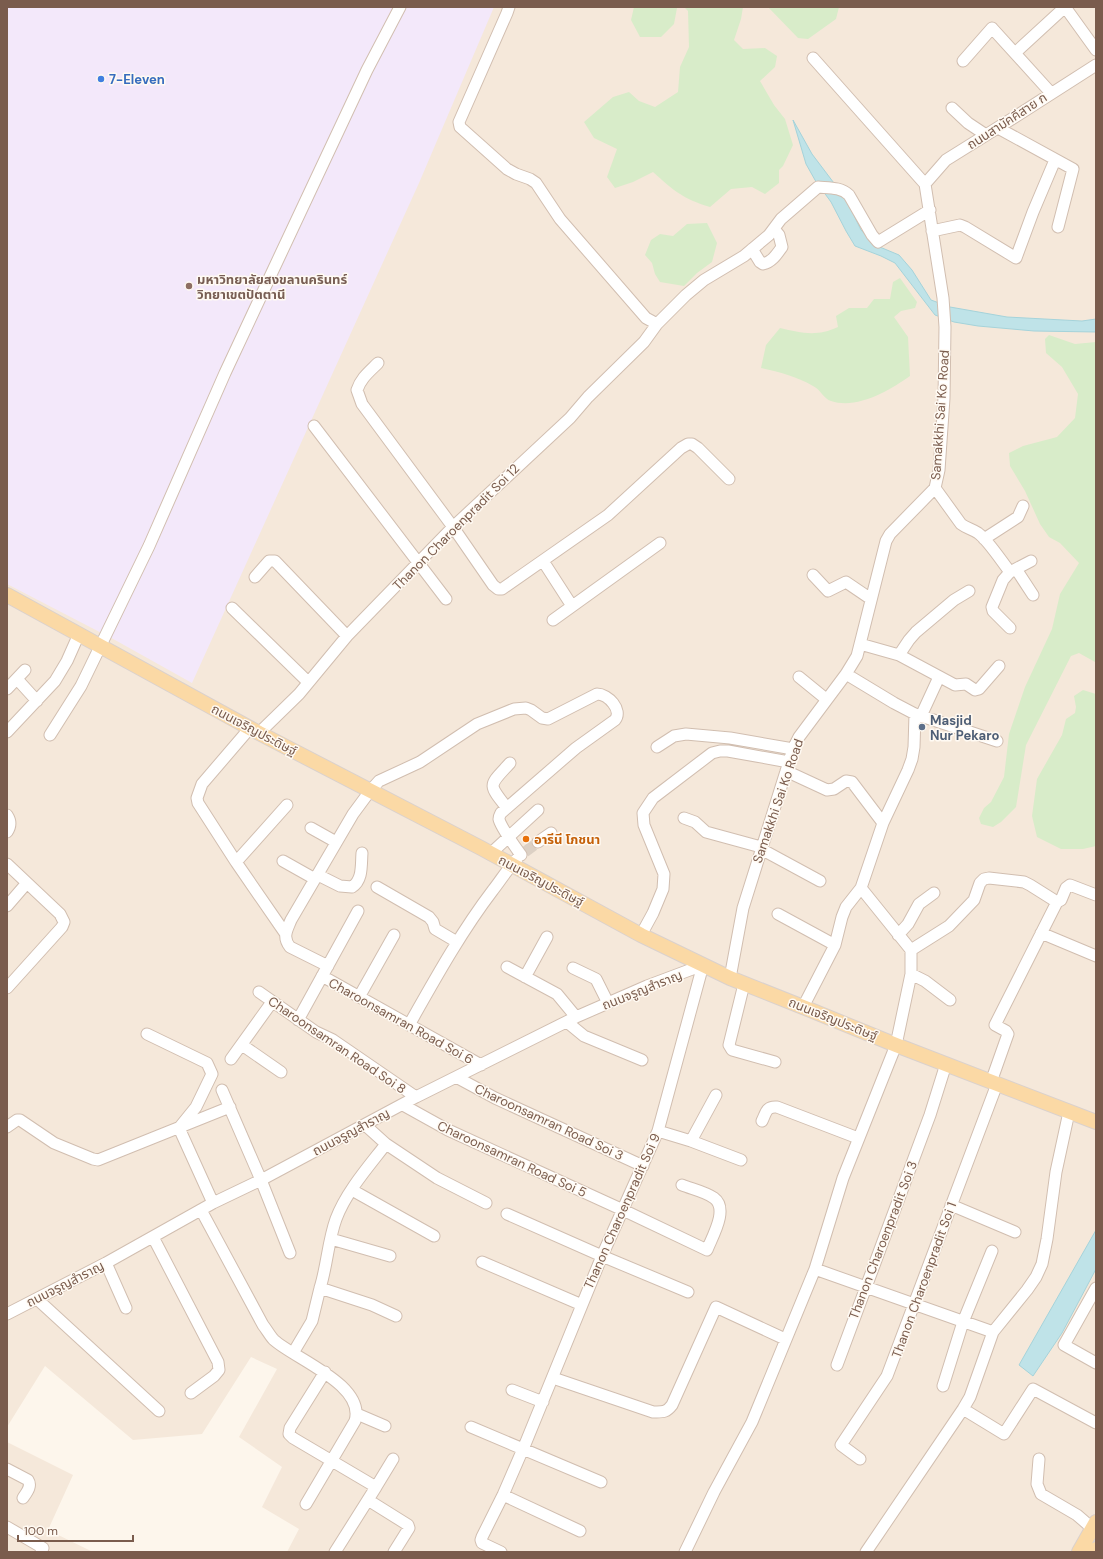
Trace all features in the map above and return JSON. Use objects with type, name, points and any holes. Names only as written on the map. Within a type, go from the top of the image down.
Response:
[{"type":"main road","name":"ถนนเจริญประดิษฐ์","points":[[7,596],[254,730],[511,865],[640,935],[744,984],[804,1006],[896,1045],[1096,1122]]},
{"type":"main road","points":[[1079,1552],[1094,1525]]},
{"type":"street","points":[[50,734],[81,686],[148,546],[292,227],[367,70],[400,7]]},
{"type":"street","points":[[508,7],[507,13],[459,122],[460,127],[507,169],[530,179],[536,184],[560,219],[646,318],[657,324]]},
{"type":"street","points":[[1015,53],[1065,8],[1096,50]]},
{"type":"street","points":[[963,61],[992,28],[1051,93]]},
{"type":"street","points":[[813,58],[925,184]]},
{"type":"street","name":"ถนนสามัคคีสาย ก","points":[[925,184],[946,160],[1096,65]]},
{"type":"street","points":[[952,108],[968,123],[986,136]]},
{"type":"street","points":[[998,128],[1073,169],[1058,227]]},
{"type":"street","points":[[932,231],[960,225],[965,226],[1016,258],[1033,212],[1056,160]]},
{"type":"street","name":"Samakkhi Sai Ko Road","points":[[730,978],[743,908],[787,766],[798,737],[846,674],[857,656],[886,541],[890,534],[935,488],[939,470],[944,398],[944,327],[943,298],[925,184]]},
{"type":"street","name":"Thanon Charoenpradit Soi 12","points":[[236,862],[198,803],[197,798],[202,784],[254,730],[299,694],[347,636],[453,527],[570,418],[588,397],[644,342],[657,324],[686,295],[704,280],[744,256],[769,235],[781,219],[818,188],[840,189],[849,195],[872,236],[878,242],[930,210]]},
{"type":"street","points":[[752,249],[762,264],[768,263],[774,258],[782,246],[780,235],[774,229]]},
{"type":"street","points":[[378,364],[359,384],[357,390],[362,404],[453,527],[493,585],[498,589],[502,589],[608,515],[676,453],[688,444],[692,444],[698,448],[729,479]]},
{"type":"street","points":[[314,426],[446,599]]},
{"type":"street","points":[[935,488],[961,524],[966,528],[978,532],[1033,595]]},
{"type":"street","points":[[984,539],[1018,517],[1024,506]]},
{"type":"street","points":[[553,620],[660,543]]},
{"type":"street","points":[[255,577],[269,561],[275,561],[347,636]]},
{"type":"street","points":[[543,561],[572,606]]},
{"type":"street","points":[[1010,628],[993,611],[992,607],[1003,580],[1013,571],[1030,561]]},
{"type":"street","points":[[813,575],[828,590],[846,582],[871,599]]},
{"type":"street","points":[[899,655],[916,632],[954,600],[969,591]]},
{"type":"street","points":[[232,608],[308,682]]},
{"type":"street","points":[[7,732],[55,681],[67,661],[79,634]]},
{"type":"street","points":[[860,644],[899,655],[940,677],[956,684],[966,684],[978,690],[999,666]]},
{"type":"street","points":[[7,690],[25,670]]},
{"type":"street","points":[[846,674],[894,703],[918,715],[997,741]]},
{"type":"street","points":[[799,677],[826,699]]},
{"type":"street","points":[[804,1006],[835,945],[846,907],[861,888],[883,823],[912,759],[918,715],[940,677]]},
{"type":"street","points":[[16,679],[37,701]]},
{"type":"street","points":[[285,933],[291,920],[353,814],[370,791],[384,778],[420,762],[477,724],[514,709],[526,708],[542,718],[548,719],[597,694],[603,694],[608,697],[618,712],[618,717],[576,748],[501,813],[499,820],[509,837],[523,854],[511,865],[483,903],[457,942],[409,1025]]},
{"type":"street","points":[[657,747],[674,736],[686,734],[730,738],[793,749]]},
{"type":"street","points":[[640,935],[653,913],[663,889],[664,874],[644,825],[643,813],[653,798],[712,753],[728,751],[787,766],[827,790],[834,789],[846,781],[852,782],[883,823]]},
{"type":"street","points":[[507,808],[493,791],[493,786],[495,780],[510,763]]},
{"type":"street","points":[[287,805],[236,862],[285,933],[287,943],[290,947],[328,966]]},
{"type":"street","points":[[490,854],[538,810]]},
{"type":"street","points":[[7,816],[11,825],[7,832]]},
{"type":"street","points":[[684,818],[698,823],[706,832],[761,848],[820,881]]},
{"type":"street","points":[[311,828],[336,842]]},
{"type":"street","points":[[538,842],[551,833]]},
{"type":"street","points":[[284,861],[316,877],[340,886],[352,887],[357,884],[360,879],[362,853]]},
{"type":"street","points":[[7,864],[26,884],[60,914],[64,922],[62,927],[7,988]]},
{"type":"street","points":[[911,950],[949,926],[974,900],[980,883],[989,878],[1024,882],[1057,902]]},
{"type":"street","points":[[7,906],[26,884]]},
{"type":"street","points":[[1096,895],[1070,885],[1066,888],[1061,900],[1057,902],[1041,933],[1096,956]]},
{"type":"street","points":[[377,886],[429,917],[433,922],[435,929],[457,942]]},
{"type":"street","points":[[685,1552],[714,1492],[752,1422],[814,1270],[843,1178],[896,1045],[911,974],[911,950],[861,888]]},
{"type":"street","points":[[898,935],[908,924],[919,904],[934,893]]},
{"type":"street","points":[[298,1020],[358,911]]},
{"type":"street","points":[[778,914],[835,945]]},
{"type":"street","name":"Thanon Charoenpradit Soi 1","points":[[860,1459],[841,1445],[888,1376],[994,1083],[1008,1034],[1006,1031],[994,1025],[1041,933]]},
{"type":"street","points":[[359,997],[394,935]]},
{"type":"street","points":[[526,977],[547,937]]},
{"type":"street","name":"ถนนจรูญสำราญ","points":[[7,1314],[106,1263],[213,1203],[261,1180],[416,1097],[571,1019],[647,986],[703,965]]},
{"type":"street","name":"Thanon Charoenpradit Soi 9","points":[[500,1552],[484,1544],[481,1540],[523,1450],[602,1256],[658,1131],[703,965]]},
{"type":"street","points":[[507,967],[557,994],[571,1019],[584,1036],[642,1060]]},
{"type":"street","points":[[573,968],[596,979],[608,1003]]},
{"type":"street","points":[[911,974],[925,980],[950,1000]]},
{"type":"street","name":"Charoonsamran Road Soi 6","points":[[322,976],[481,1065]]},
{"type":"street","points":[[744,984],[729,1045],[732,1050],[774,1062]]},
{"type":"street","name":"Charoonsamran Road Soi 8","points":[[259,992],[298,1020],[316,1032],[333,1040],[416,1097]]},
{"type":"street","points":[[231,1059],[272,1002]]},
{"type":"street","points":[[147,1034],[207,1063],[212,1074],[196,1107],[179,1128]]},
{"type":"street","points":[[242,1044],[281,1072]]},
{"type":"street","name":"Thanon Charoenpradit Soi 3","points":[[837,1365],[930,1115],[946,1064]]},
{"type":"street","name":"Charoonsamran Road Soi 3","points":[[456,1077],[495,1098],[643,1166]]},
{"type":"street","points":[[222,1090],[261,1180],[290,1253]]},
{"type":"street","points":[[691,1141],[716,1095]]},
{"type":"street","name":"Charoonsamran Road Soi 5","points":[[403,1105],[455,1133],[707,1250],[721,1213],[721,1206],[714,1198],[682,1185]]},
{"type":"street","points":[[762,1121],[767,1109],[772,1106],[858,1138]]},
{"type":"street","points":[[7,1128],[17,1120],[20,1120],[54,1143],[98,1160],[230,1108]]},
{"type":"street","points":[[866,1552],[970,1397],[993,1332],[1036,1278],[1042,1264],[1047,1240],[1056,1172],[1069,1112]]},
{"type":"street","points":[[365,1125],[386,1144],[437,1178],[486,1204]]},
{"type":"street","points":[[179,1128],[213,1203]]},
{"type":"street","points":[[658,1131],[691,1141],[741,1160]]},
{"type":"street","points":[[293,1354],[312,1321],[330,1239],[339,1210],[386,1144]]},
{"type":"street","points":[[352,1190],[434,1236]]},
{"type":"street","points":[[951,1205],[1015,1232]]},
{"type":"street","points":[[201,1210],[263,1325],[274,1339],[293,1354],[325,1372],[343,1387],[352,1398],[357,1414],[355,1421],[306,1504]]},
{"type":"street","points":[[508,1214],[688,1292]]},
{"type":"street","points":[[153,1237],[218,1362],[219,1370],[214,1376],[191,1393]]},
{"type":"street","points":[[330,1239],[390,1256]]},
{"type":"street","points":[[943,1386],[963,1322],[992,1251]]},
{"type":"street","points":[[482,1262],[582,1306]]},
{"type":"street","points":[[106,1263],[126,1308]]},
{"type":"street","points":[[814,1270],[993,1332]]},
{"type":"street","points":[[320,1288],[372,1305],[396,1316]]},
{"type":"street","points":[[1096,1288],[1064,1345],[1096,1362]]},
{"type":"street","points":[[37,1299],[159,1410]]},
{"type":"street","points":[[553,1378],[653,1412],[664,1412],[672,1405],[716,1307],[785,1339]]},
{"type":"street","points":[[325,1372],[290,1428],[289,1434],[293,1438],[376,1487]]},
{"type":"street","points":[[963,1409],[1004,1434],[1033,1389],[1096,1423]]},
{"type":"street","points":[[512,1390],[543,1402]]},
{"type":"street","points":[[357,1414],[385,1426]]},
{"type":"street","points":[[471,1427],[601,1482]]},
{"type":"street","points":[[335,1552],[393,1459]]},
{"type":"street","points":[[1039,1459],[1037,1484],[1041,1494],[1094,1525]]},
{"type":"street","points":[[7,1469],[30,1482],[30,1486],[23,1498]]},
{"type":"street","points":[[503,1495],[580,1531]]},
{"type":"street","points":[[368,1500],[408,1525],[408,1532],[394,1552]]},
{"type":"street","points":[[7,1527],[43,1548],[41,1552]]},
{"type":"shaded area","points":[[7,7],[1096,7],[1096,1552],[287,1552],[299,1529],[262,1507],[282,1467],[239,1437],[277,1369],[251,1357],[202,1434],[133,1440],[45,1366],[7,1427]]},
{"type":"shaded area","name":"มหาวิทยาลัยสงขลานครินทร์ วิทยาเขตปัตตานี","points":[[7,7],[494,7],[419,183],[192,683],[115,640],[7,584]]},
{"type":"shaded area","points":[[7,1442],[73,1475],[48,1530],[93,1552],[7,1552]]},
{"type":"green space","points":[[634,7],[680,7],[677,8],[674,24],[661,37],[640,37],[631,20]]},
{"type":"green space","points":[[684,7],[743,7],[741,19],[734,40],[743,49],[765,48],[777,56],[775,67],[760,81],[774,105],[785,119],[793,145],[783,166],[779,170],[779,183],[765,194],[752,187],[731,189],[710,207],[685,197],[653,172],[633,182],[615,188],[607,177],[617,149],[594,138],[584,122],[613,97],[629,92],[639,101],[655,107],[678,92],[680,67],[689,47],[688,11]]},
{"type":"green space","points":[[768,7],[839,7],[836,19],[808,39],[798,38]]},
{"type":"green space","points":[[707,223],[717,243],[712,262],[697,273],[684,286],[660,282],[655,274],[652,263],[645,255],[651,240],[660,234],[673,236],[687,224]]},
{"type":"green space","points":[[900,278],[917,302],[915,308],[901,311],[894,317],[908,337],[910,376],[873,397],[852,403],[841,403],[829,400],[815,387],[794,377],[761,368],[766,345],[780,328],[802,333],[816,333],[838,327],[836,316],[849,308],[867,308],[874,299],[890,299],[893,282]]},
{"type":"green space","points":[[1049,335],[1075,344],[1096,342],[1096,666],[1095,662],[1079,653],[1071,656],[1026,745],[1016,807],[1001,822],[993,827],[981,824],[979,818],[984,808],[991,802],[1004,777],[1009,734],[1025,687],[1052,629],[1060,594],[1079,563],[1060,543],[1049,537],[1040,524],[1025,491],[1010,466],[1009,453],[1023,446],[1057,437],[1075,418],[1078,394],[1062,367],[1046,353],[1045,339]]},
{"type":"green space","points":[[1083,690],[1096,694],[1096,846],[1083,849],[1061,849],[1037,837],[1032,816],[1037,779],[1062,735],[1066,719],[1075,713],[1076,707],[1074,696]]},
{"type":"water","points":[[793,120],[812,154],[846,199],[861,230],[875,245],[899,255],[912,270],[931,300],[950,307],[1007,317],[1082,321],[1096,319],[1096,332],[1034,331],[978,326],[954,322],[935,315],[895,263],[855,246],[831,202],[815,180],[806,164]]},
{"type":"water","points":[[1096,1230],[1096,1269],[1062,1333],[1033,1376],[1019,1365]]},
{"type":"tunnel","points":[[525,852],[538,842]]},
{"type":"place","name":"7-Eleven","points":[[101,79]]},
{"type":"place","name":"มหาวิทยาลัยสงขลานครินทร์ วิทยาเขตปัตตานี","points":[[189,286]]},
{"type":"place","name":"Masjid Nur Pekaro","points":[[922,727]]},
{"type":"place","name":"อารีนี โภชนา","points":[[526,839]]}]
